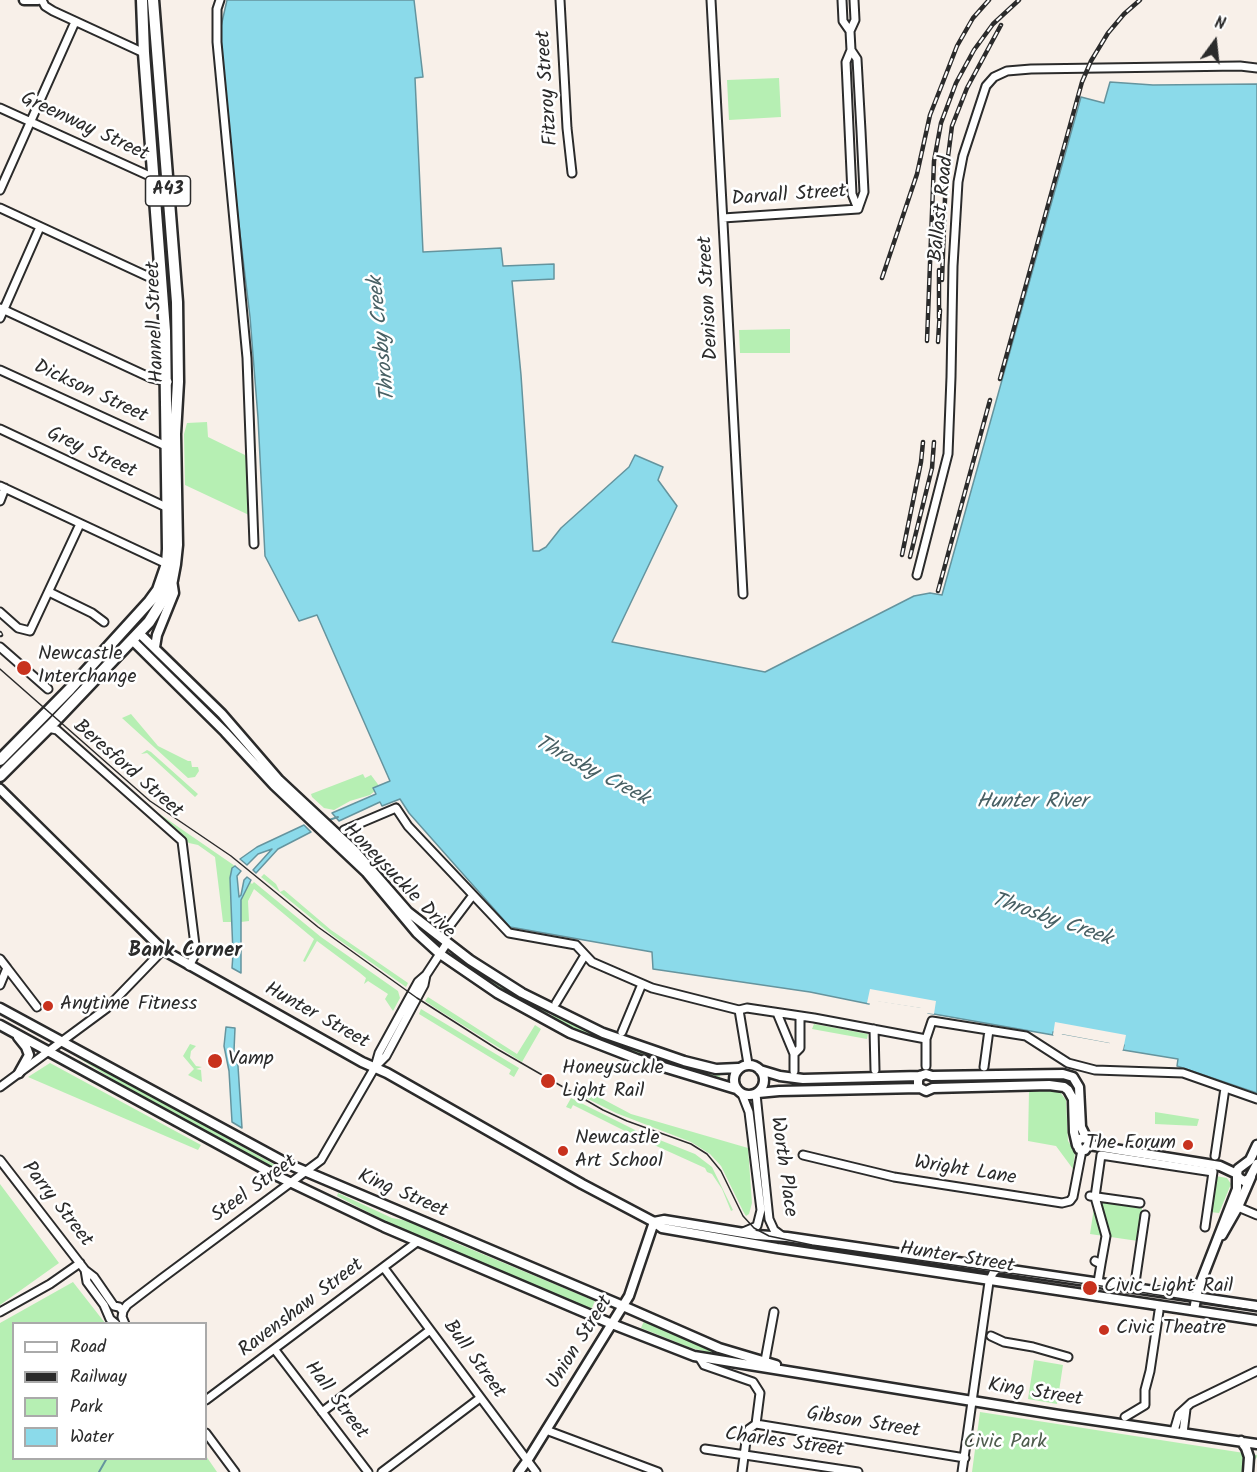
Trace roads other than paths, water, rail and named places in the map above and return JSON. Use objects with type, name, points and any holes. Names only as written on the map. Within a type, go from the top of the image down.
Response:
[{"type":"highway","name":"Hannell Street","points":[[126,627],[158,590],[166,564],[168,508],[162,283],[142,0]]},
{"type":"highway","name":"Hannell Street","points":[[135,637],[158,609],[172,579],[177,545],[175,434],[178,382],[177,302],[153,0]]},
{"type":"highway","name":"Honeysuckle Drive","points":[[126,627],[135,637]]},
{"type":"highway","name":"A43","points":[[0,760],[70,689],[126,627]]},
{"type":"highway","name":"A43","points":[[0,776],[135,637]]},
{"type":"main road","points":[[24,0],[40,0]]},
{"type":"main road","points":[[156,647],[157,635],[174,593],[172,579]]},
{"type":"main road","name":"Honeysuckle Drive","points":[[135,637],[156,647],[222,714],[279,780],[315,817],[368,864],[408,912],[447,944],[522,993],[603,1033],[684,1061],[716,1069],[738,1068]]},
{"type":"main road","name":"Honeysuckle Drive","points":[[135,637],[274,785],[315,817]]},
{"type":"main road","name":"Hunter Street","points":[[0,789],[162,950],[662,1228],[1257,1320]]},
{"type":"main road","name":"Honeysuckle Drive","points":[[328,829],[417,933],[440,954],[511,1001],[570,1033],[637,1059],[739,1091]]},
{"type":"main road","name":"King Street","points":[[0,1008],[230,1134],[306,1172],[719,1348],[808,1375]]},
{"type":"main road","name":"King Street","points":[[0,1025],[293,1183],[417,1242],[612,1324],[699,1357],[1257,1444]]},
{"type":"main road","points":[[12,1032],[22,1041],[29,1055],[20,1073]]},
{"type":"main road","points":[[1083,1145],[1079,1087],[1073,1077],[1068,1075],[1057,1073],[932,1076],[926,1074],[920,1076],[794,1078],[760,1070],[748,1064],[738,1068],[735,1077],[739,1091],[748,1096],[779,1091],[920,1088],[926,1091],[933,1088],[1050,1085],[1064,1087],[1073,1099],[1074,1132],[1083,1145],[1215,1160],[1251,1168],[1251,1176]]},
{"type":"main road","points":[[757,1094],[762,1084],[760,1070]]},
{"type":"main road","points":[[920,1076],[917,1082],[920,1088]]},
{"type":"main road","points":[[932,1076],[935,1080],[933,1088]]},
{"type":"main road","points":[[1235,1205],[1238,1168],[1250,1160],[1257,1145]]},
{"type":"main road","points":[[1215,1160],[1244,1181],[1251,1176]]},
{"type":"main road","points":[[1194,1310],[1196,1297],[1213,1251],[1257,1164]]},
{"type":"main road","name":"Hunter Street","points":[[654,1222],[664,1220],[735,1232],[787,1237],[1257,1306]]},
{"type":"main road","name":"Union Street","points":[[519,1472],[528,1461],[629,1296],[654,1222]]},
{"type":"main road","points":[[1241,1441],[1249,1457],[1248,1472]]},
{"type":"street","points":[[40,0],[53,11],[144,53]]},
{"type":"street","points":[[220,0],[217,9],[217,42],[247,358],[254,544]]},
{"type":"street","name":"Fitzroy Street","points":[[560,0],[567,128],[572,173]]},
{"type":"street","name":"Denison Street","points":[[711,0],[743,594]]},
{"type":"street","points":[[842,0],[843,21],[850,31]]},
{"type":"street","points":[[854,0],[855,20],[850,31],[851,50],[846,62],[852,194],[858,209]]},
{"type":"street","points":[[0,190],[75,22]]},
{"type":"street","points":[[851,50],[857,59],[864,192],[858,209]]},
{"type":"street","name":"Ballast Road","points":[[917,575],[948,454],[953,266],[958,182],[963,156],[986,86],[994,77],[1006,71],[1031,69],[1239,66],[1257,68]]},
{"type":"street","name":"Greenway Street","points":[[0,108],[154,178]]},
{"type":"street","points":[[848,125],[861,125]]},
{"type":"street","points":[[0,208],[162,283]]},
{"type":"street","name":"Darvall Street","points":[[723,218],[858,209]]},
{"type":"street","points":[[0,318],[40,227]]},
{"type":"street","points":[[2,309],[151,378],[178,382]]},
{"type":"street","name":"Dickson Street","points":[[0,370],[166,446]]},
{"type":"street","name":"Grey Street","points":[[0,429],[168,508]]},
{"type":"street","points":[[0,501],[3,487],[166,564]]},
{"type":"street","points":[[0,612],[18,628],[30,631],[81,524]]},
{"type":"street","points":[[49,592],[92,612],[104,622]]},
{"type":"street","points":[[0,647],[48,689]]},
{"type":"street","name":"Beresford Street","points":[[48,728],[57,730],[182,841],[196,953],[189,966]]},
{"type":"street","points":[[344,830],[396,808],[408,826],[509,933],[576,945],[592,962],[642,984],[738,1010],[747,1008],[800,1016],[926,1039]]},
{"type":"street","points":[[445,932],[473,895]]},
{"type":"street","name":"Steel Street","points":[[123,1317],[127,1305],[321,1160],[375,1067],[378,1053],[418,982],[426,975],[447,944]]},
{"type":"street","points":[[0,1087],[107,1008],[162,950]]},
{"type":"street","points":[[556,1003],[585,955]]},
{"type":"street","points":[[0,959],[37,1007]]},
{"type":"street","points":[[0,985],[7,968]]},
{"type":"street","points":[[622,1032],[642,984]]},
{"type":"street","points":[[738,1010],[748,1064]]},
{"type":"street","points":[[777,1013],[794,1054],[794,1071]]},
{"type":"street","points":[[794,1054],[800,1048],[800,1016]]},
{"type":"street","points":[[926,1065],[926,1039],[932,1021],[1026,1036],[1068,1063],[1095,1070],[1183,1073],[1257,1099]]},
{"type":"street","points":[[874,1029],[875,1070]]},
{"type":"street","points":[[984,1067],[989,1030]]},
{"type":"street","points":[[1215,1160],[1225,1088]]},
{"type":"street","name":"Worth Place","points":[[735,1232],[754,1228],[759,1222],[761,1210],[749,1112],[739,1091]]},
{"type":"street","name":"Worth Place","points":[[757,1094],[770,1221],[777,1232],[787,1237]]},
{"type":"street","name":"Wright Lane","points":[[803,1155],[928,1184],[1059,1203],[1068,1202],[1074,1196],[1083,1145]]},
{"type":"street","points":[[1098,1282],[1098,1262],[1106,1236],[1092,1196],[1101,1155],[1213,1172],[1205,1227]]},
{"type":"street","name":"Parry Street","points":[[0,1160],[82,1267],[87,1282],[112,1309]]},
{"type":"street","points":[[1092,1196],[1140,1203]]},
{"type":"street","points":[[1235,1205],[1257,1215]]},
{"type":"street","points":[[1135,1283],[1145,1215]]},
{"type":"street","name":"Ravenshaw Street","points":[[207,1399],[417,1242]]},
{"type":"street","points":[[0,1312],[82,1267]]},
{"type":"street","name":"Bull Street","points":[[384,1268],[536,1472]]},
{"type":"street","points":[[962,1472],[990,1280],[998,1268]]},
{"type":"street","name":"Parry Street","points":[[119,1307],[123,1317],[115,1322],[109,1317],[112,1309],[119,1307]]},
{"type":"street","points":[[1125,1417],[1145,1405],[1145,1390],[1159,1311]]},
{"type":"street","points":[[765,1361],[774,1312]]},
{"type":"street","points":[[322,1412],[430,1330]]},
{"type":"street","points":[[991,1336],[1004,1342],[1068,1357]]},
{"type":"street","name":"Hall Street","points":[[275,1350],[368,1472]]},
{"type":"street","points":[[699,1357],[704,1365],[753,1382],[760,1393],[756,1424],[747,1433],[742,1472]]},
{"type":"street","points":[[1179,1432],[1186,1409],[1200,1398],[1257,1371]]},
{"type":"street","points":[[382,1472],[480,1398]]},
{"type":"street","name":"Gibson Street","points":[[756,1424],[964,1458]]},
{"type":"street","points":[[546,1430],[658,1472]]},
{"type":"street","points":[[207,1434],[235,1472]]},
{"type":"street","name":"Charles Street","points":[[705,1449],[858,1472]]},
{"type":"water","name":"Hunter River","points":[[227,0],[414,0],[423,77],[415,78],[423,252],[501,248],[503,266],[554,264],[554,279],[512,281],[533,551],[546,547],[561,528],[629,467],[635,455],[663,467],[658,480],[677,506],[612,642],[765,672],[914,596],[930,593],[942,595],[1081,97],[1104,103],[1110,82],[1153,85],[1257,84],[1257,1093],[1177,1066],[1178,1059],[1123,1050],[1124,1045],[928,1013],[927,1008],[870,999],[869,1004],[810,992],[653,969],[652,952],[510,927],[409,813],[400,799],[382,806],[380,802],[339,821],[332,813],[376,794],[373,788],[390,781],[317,615],[299,621],[265,556],[250,317],[233,175],[220,31]]},
{"type":"water","points":[[304,825],[311,832],[278,849],[256,873],[253,870],[272,849],[258,854],[247,865],[240,859],[257,847]]},
{"type":"water","points":[[235,866],[241,871],[237,876],[239,897],[244,880],[247,877],[251,880],[241,900],[241,973],[232,968],[230,878],[232,868]]},
{"type":"water","points":[[226,1027],[235,1028],[234,1051],[238,1066],[242,1128],[232,1122],[229,1071],[224,1046]]},
{"type":"waterway","points":[[326,821],[338,817]]},
{"type":"waterway","points":[[99,1472],[106,1460]]},
{"type":"tram line","points":[[0,669],[150,801],[231,856],[318,927],[417,998],[497,1049],[603,1110],[691,1144],[707,1154],[721,1171],[743,1216],[754,1228],[769,1236],[812,1245],[1115,1288],[1257,1311]]},
{"type":"railway","points":[[882,278],[917,174],[930,115],[957,46],[973,18],[989,0]]},
{"type":"railway","points":[[927,341],[934,161],[941,123],[956,83],[974,50],[993,24],[1019,0]]},
{"type":"railway","points":[[1000,379],[1082,82],[1091,61],[1108,33],[1140,0]]},
{"type":"railway","points":[[942,280],[946,172],[952,126],[967,88],[1001,25]]},
{"type":"railway","points":[[939,270],[939,318]]},
{"type":"railway","points":[[938,342],[940,310]]},
{"type":"railway","points":[[938,591],[990,400]]},
{"type":"railway","points":[[902,555],[923,442]]},
{"type":"railway","points":[[910,557],[932,468],[934,442]]},
{"type":"place","name":"Newcastle Interchange","points":[[24,668]]},
{"type":"place","name":"Anytime Fitness","points":[[48,1006]]},
{"type":"place","name":"Vamp","points":[[215,1061]]},
{"type":"place","name":"Honeysuckle Light Rail","points":[[548,1081]]},
{"type":"place","name":"The Forum","points":[[1188,1145]]},
{"type":"place","name":"Newcastle Art School","points":[[563,1151]]},
{"type":"place","name":"Civic Light Rail","points":[[1090,1288]]},
{"type":"place","name":"Civic Theatre","points":[[1104,1330]]},
{"type":"district","name":"Bank Corner","points":[[185,952]]},
{"type":"water label","name":"Throsby Creek","points":[[384,339]]},
{"type":"water label","name":"Throsby Creek","points":[[591,772]]},
{"type":"water label","name":"Throsby Creek","points":[[1051,921]]},
{"type":"park label","name":"Civic Park","points":[[1005,1444]]}]
